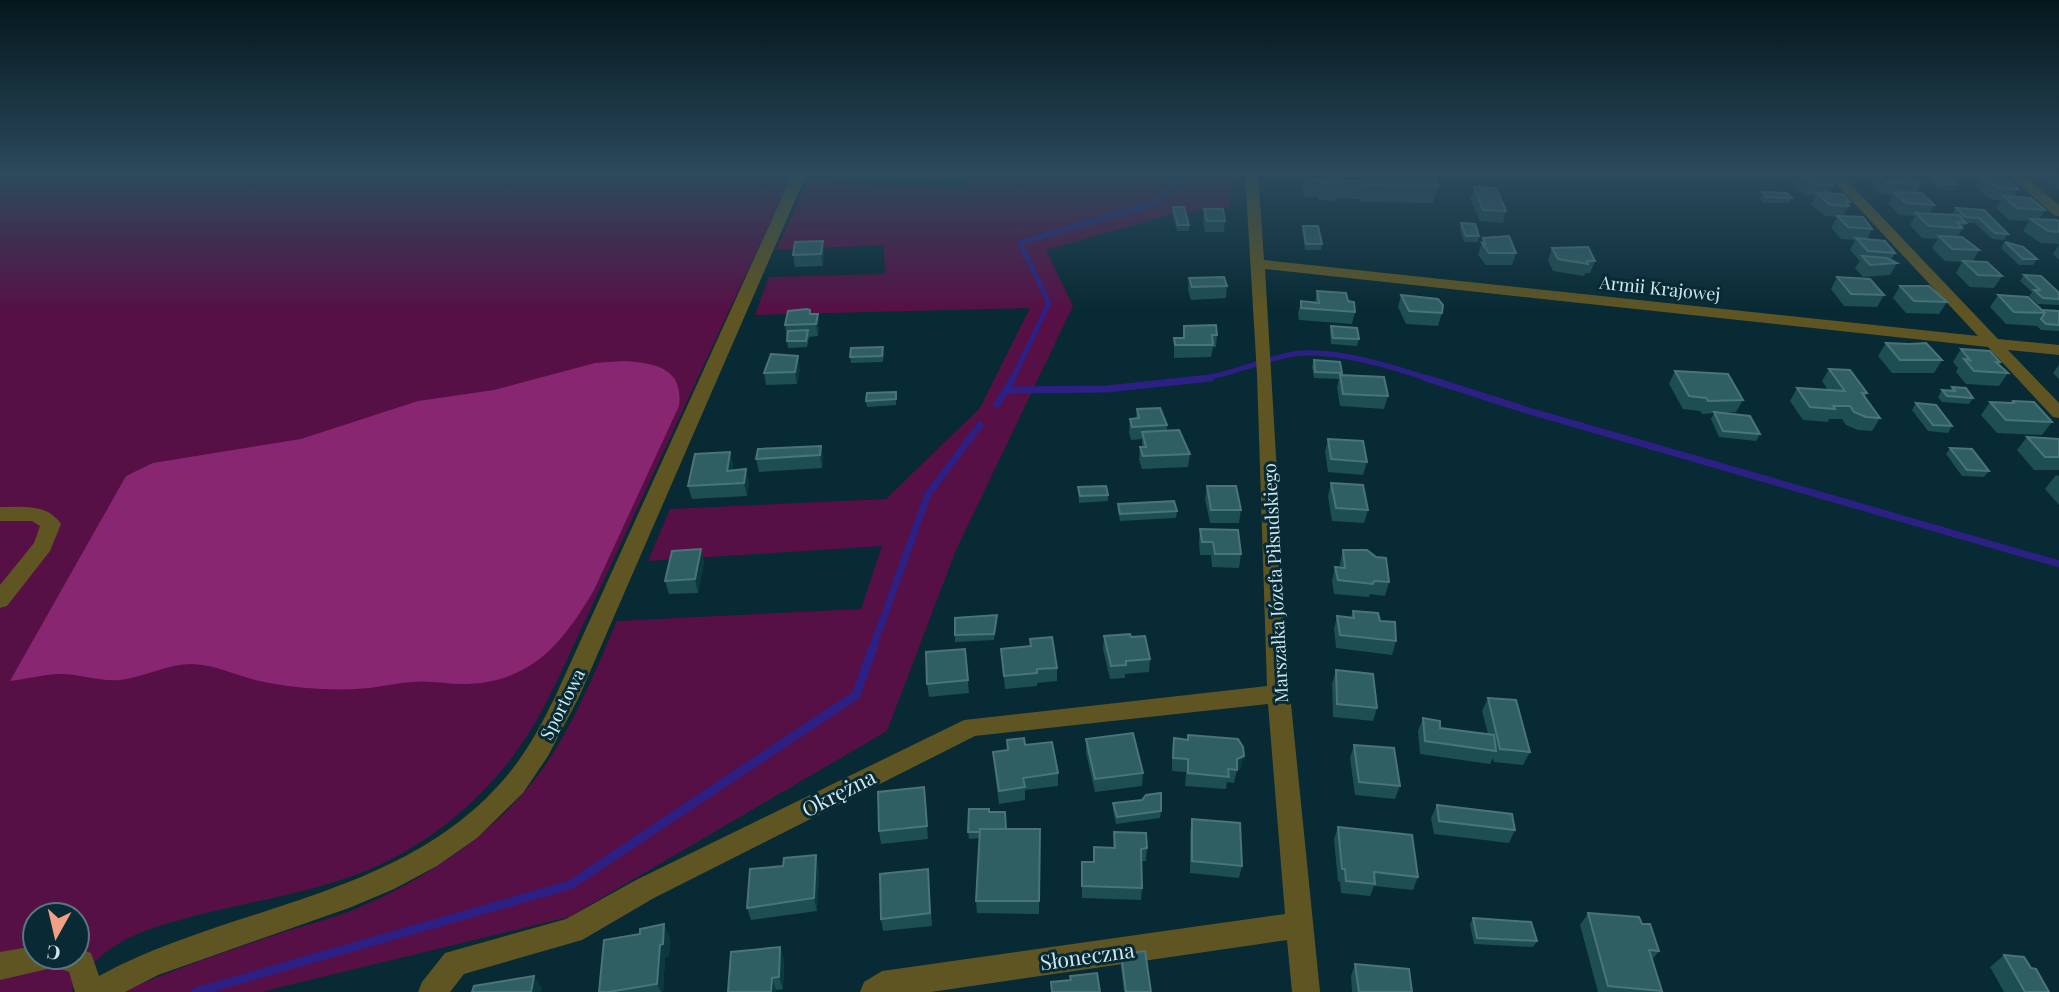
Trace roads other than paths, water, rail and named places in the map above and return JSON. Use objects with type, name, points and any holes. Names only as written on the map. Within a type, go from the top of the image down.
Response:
[{"type":"street","name":"Sportowa","points":[[96,992],[152,964],[332,903],[406,871],[467,831],[507,794],[530,762],[567,697],[780,219]]},
{"type":"street","name":"Marszałka Józefa Piłsudskiego","points":[[1254,219],[1265,375],[1279,694],[1306,992]]},
{"type":"street","points":[[1876,219],[2059,412]]},
{"type":"street","name":"Armii Krajowej","points":[[1256,264],[2059,350]]},
{"type":"street","points":[[0,514],[36,514],[51,524],[43,546],[0,600]]},
{"type":"street","name":"Okrężna","points":[[432,992],[455,963],[572,931],[645,889],[972,727],[1279,694]]},
{"type":"street","name":"Słoneczna","points":[[874,992],[882,985],[1302,925]]},
{"type":"street","points":[[0,966],[21,962]]},
{"type":"street","points":[[83,971],[89,992]]},
{"type":"waterway","points":[[1013,378],[1049,303],[1020,243],[1100,219]]},
{"type":"waterway","points":[[1197,379],[1304,353],[1361,359],[1426,378]]},
{"type":"waterway","points":[[997,404],[1013,378]]},
{"type":"waterway","points":[[1197,379],[1210,378]]},
{"type":"waterway","points":[[1426,378],[1526,410],[2059,564]]},
{"type":"waterway","points":[[1426,378],[1432,380]]},
{"type":"waterway","points":[[1007,390],[1107,389],[1197,379]]},
{"type":"waterway","points":[[873,647],[928,494],[980,425]]},
{"type":"waterway","points":[[196,992],[570,885],[856,695],[874,645]]}]
